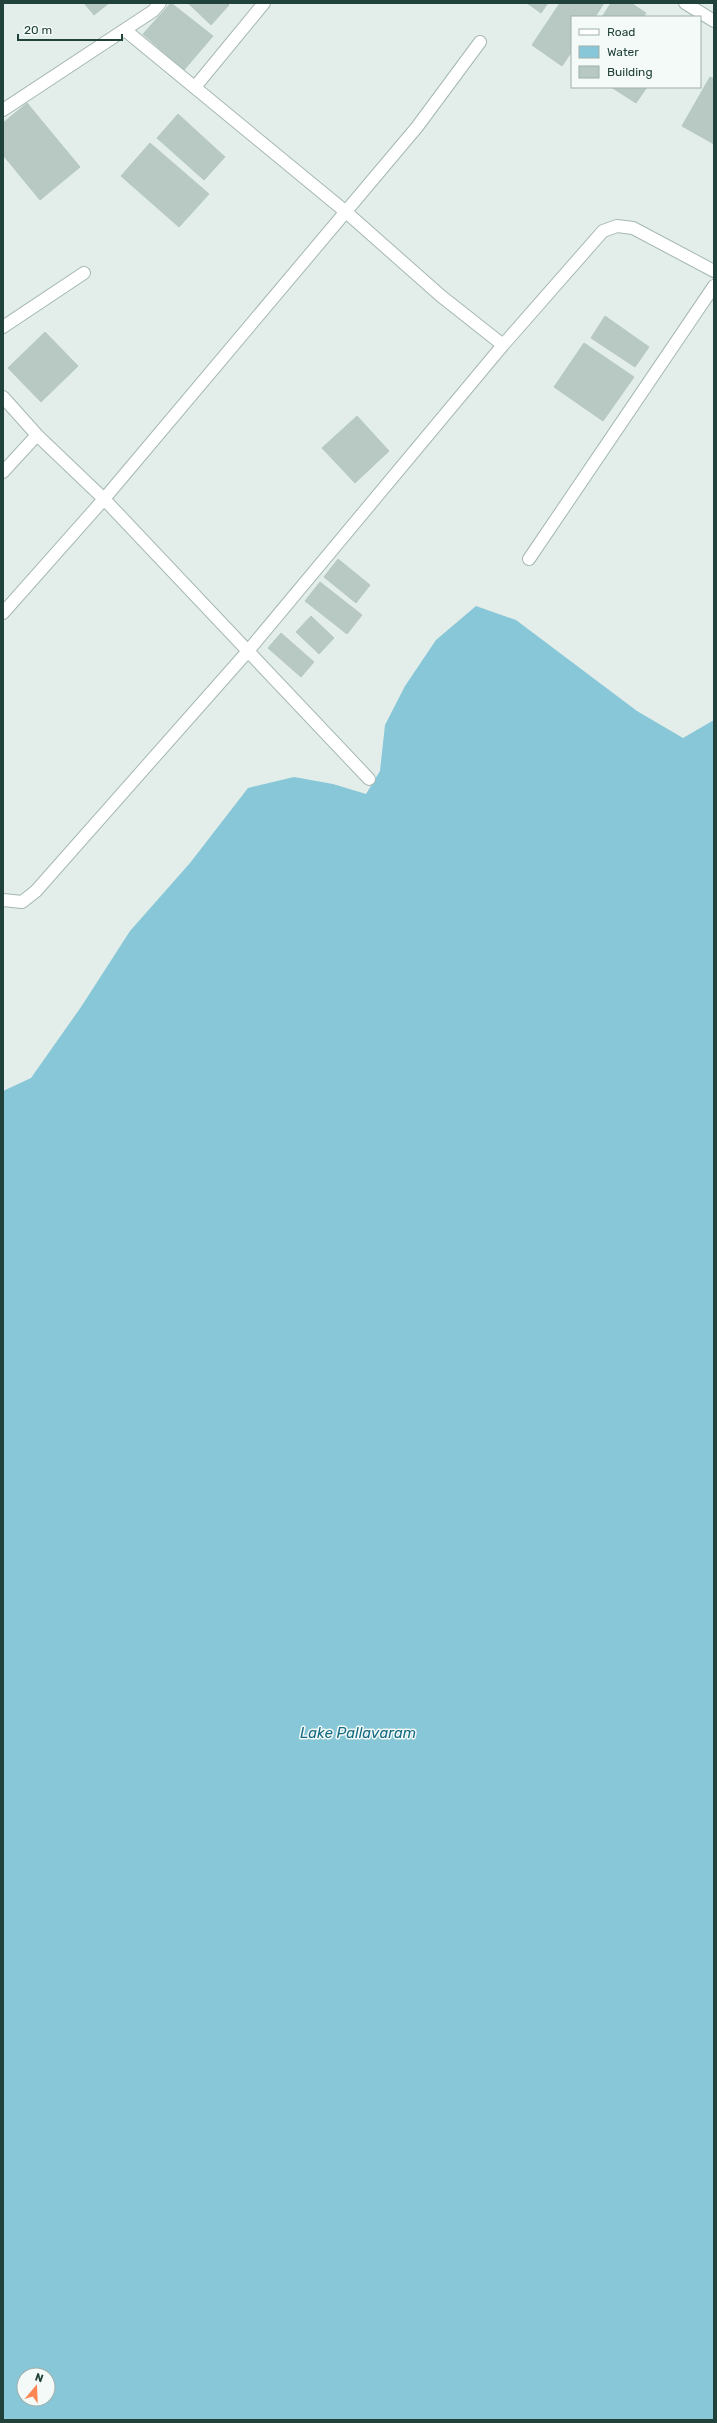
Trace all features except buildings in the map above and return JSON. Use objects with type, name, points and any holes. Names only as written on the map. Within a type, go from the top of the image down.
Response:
[{"type":"street","points":[[3,110],[153,12],[160,3]]},
{"type":"street","points":[[195,87],[264,3]]},
{"type":"street","points":[[685,3],[714,21]]},
{"type":"street","points":[[125,30],[346,212],[441,296],[503,345]]},
{"type":"street","points":[[3,613],[104,499],[346,212],[417,127],[480,42]]},
{"type":"street","points":[[3,900],[22,902],[36,891],[248,651],[503,345],[603,231],[617,226],[633,228],[714,271]]},
{"type":"street","points":[[3,327],[84,273]]},
{"type":"street","points":[[529,559],[714,286]]},
{"type":"street","points":[[3,396],[37,435],[104,499],[369,779]]},
{"type":"street","points":[[3,472],[37,435]]},
{"type":"water","name":"Lake Pallavaram","points":[[476,606],[516,620],[637,711],[683,738],[714,720],[714,2420],[3,2420],[3,1091],[31,1078],[81,1007],[130,931],[190,863],[248,788],[294,777],[333,784],[366,794],[380,771],[385,725],[405,686],[436,640]]}]
